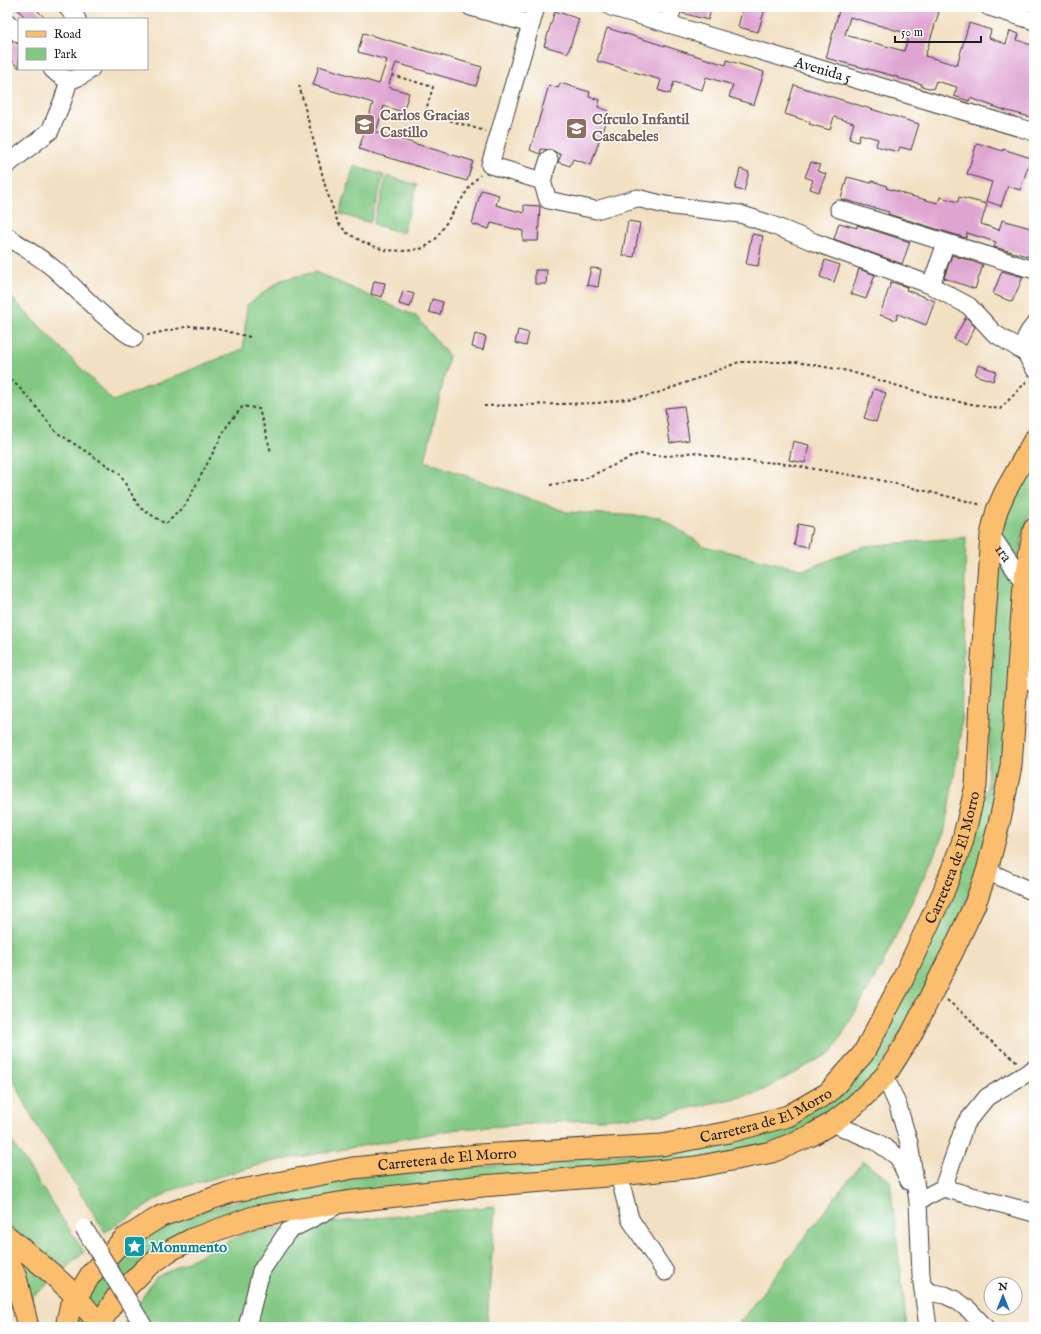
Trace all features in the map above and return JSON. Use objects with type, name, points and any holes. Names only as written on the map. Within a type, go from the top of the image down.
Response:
[{"type":"main road","name":"Carretera de El Morro","points":[[66,1327],[70,1308],[91,1274],[124,1239],[161,1216],[231,1192],[353,1168],[478,1155],[662,1144],[729,1132],[788,1116],[828,1094],[863,1054],[901,983],[944,893],[962,843],[976,786],[982,658],[991,535],[997,510],[1005,492],[1034,440]]},
{"type":"main road","name":"Carretera de El Morro","points":[[99,1326],[116,1298],[146,1268],[169,1251],[192,1239],[256,1216],[345,1202],[482,1186],[696,1167],[772,1152],[810,1136],[832,1124],[854,1106],[885,1076],[911,1035],[975,904],[987,871],[1002,811],[1011,766],[1018,669],[1034,529]]},
{"type":"main road","points":[[478,1155],[482,1186]]},
{"type":"main road","points":[[7,1236],[77,1297],[99,1326]]},
{"type":"main road","points":[[7,1257],[16,1277],[28,1327]]},
{"type":"main road","points":[[51,1273],[66,1278],[91,1274]]},
{"type":"street","points":[[67,7],[76,18]]},
{"type":"street","points":[[471,7],[532,24]]},
{"type":"street","points":[[536,7],[490,165],[542,181]]},
{"type":"street","name":"Avenida 5","points":[[611,7],[1034,132]]},
{"type":"street","points":[[668,24],[673,7]]},
{"type":"street","points":[[989,7],[1034,21]]},
{"type":"street","points":[[7,22],[18,33]]},
{"type":"street","points":[[53,70],[58,75],[69,80],[82,76],[90,70]]},
{"type":"street","points":[[7,165],[50,131],[63,100],[69,80]]},
{"type":"street","points":[[549,159],[542,181],[548,200],[596,210],[637,198],[665,205],[740,214],[931,285],[969,306],[994,333],[1024,352]]},
{"type":"street","points":[[839,209],[1034,270]]},
{"type":"street","points":[[7,236],[52,267],[102,314],[121,330],[134,338]]},
{"type":"street","points":[[931,285],[946,242]]},
{"type":"street","points":[[1032,373],[1024,352],[1026,334],[1034,325]]},
{"type":"street","name":"1ra","points":[[991,535],[1029,583]]},
{"type":"street","points":[[1018,669],[1034,684]]},
{"type":"street","points":[[987,871],[1034,892]]},
{"type":"street","points":[[918,1202],[943,1188],[965,1124],[987,1096],[1032,1070]]},
{"type":"street","points":[[885,1076],[905,1125],[918,1202],[919,1255],[928,1327]]},
{"type":"street","points":[[832,1124],[877,1142],[898,1157],[918,1202]]},
{"type":"street","points":[[619,1175],[630,1219],[665,1272]]},
{"type":"street","points":[[943,1188],[1034,1213]]},
{"type":"street","points":[[247,1327],[261,1271],[288,1230],[345,1202]]},
{"type":"street","points":[[84,1228],[144,1327]]},
{"type":"street","points":[[923,1288],[933,1293],[945,1295],[956,1300],[969,1310],[985,1327]]},
{"type":"path","points":[[392,75],[433,87],[425,113],[499,135]]},
{"type":"path","points":[[298,85],[326,189],[338,223],[347,233],[363,242],[384,250],[407,251],[424,248],[435,240],[471,185],[490,165]]},
{"type":"path","points":[[134,338],[190,326],[217,329],[250,337]]},
{"type":"path","points":[[484,406],[598,403],[649,396],[739,362],[797,362],[848,371],[942,399],[1000,409],[1032,373]]},
{"type":"path","points":[[7,375],[30,399],[56,432],[120,473],[140,508],[166,524],[186,504],[227,426],[243,406],[259,409],[271,452]]},
{"type":"path","points":[[550,485],[582,480],[638,454],[669,456],[693,452],[732,460],[779,463],[875,479],[959,499],[997,510]]},
{"type":"path","points":[[933,990],[969,1018],[982,1034],[1032,1070]]},
{"type":"green space","points":[[354,166],[384,175],[370,223],[340,214]]},
{"type":"green space","points":[[387,176],[417,185],[403,233],[373,224]]},
{"type":"green space","points":[[315,272],[416,316],[449,356],[425,461],[567,512],[660,517],[704,546],[804,570],[865,546],[966,537],[961,735],[944,834],[881,967],[832,1052],[758,1093],[659,1115],[458,1129],[270,1162],[172,1190],[105,1232],[34,1121],[7,1067],[7,293],[113,401],[243,349],[247,305],[281,280]]},
{"type":"green space","points":[[1034,456],[1034,502],[1022,537],[1005,763],[996,809],[969,896],[946,949],[879,1071],[828,1118],[771,1148],[189,1230],[88,1327],[75,1327],[78,1313],[99,1277],[130,1246],[163,1223],[237,1201],[344,1178],[656,1152],[836,1099],[971,842],[987,788],[993,632],[1000,528],[1013,493]]},
{"type":"green space","points":[[7,1134],[84,1252],[40,1291],[7,1311]]},
{"type":"green space","points":[[863,1161],[890,1181],[907,1327],[731,1327],[739,1323]]},
{"type":"green space","points":[[495,1206],[487,1327],[123,1327],[156,1277],[249,1231]]},
{"type":"building","points":[[15,7],[34,7],[45,18],[26,18]]},
{"type":"building","points":[[683,7],[712,7],[708,20],[682,13]]},
{"type":"building","points":[[743,7],[759,7],[765,9],[758,32],[738,27]]},
{"type":"building","points":[[840,7],[923,7],[939,12],[925,56],[957,65],[969,23],[991,30],[989,38],[1006,44],[1010,31],[1019,34],[1017,40],[1034,46],[1034,118],[1004,110],[970,98],[969,101],[954,96],[957,87],[936,81],[933,89],[921,86],[922,84],[897,78],[898,77],[826,58]],"holes":[[[850,17],[909,34],[904,51],[845,35]]]},
{"type":"building","points":[[555,11],[579,19],[568,53],[544,46]]},
{"type":"building","points":[[607,28],[726,65],[727,60],[764,72],[754,105],[729,97],[733,85],[706,77],[702,90],[674,82],[670,94],[658,90],[661,80],[597,61]]},
{"type":"building","points":[[363,33],[482,67],[476,86],[396,63],[388,87],[409,93],[403,112],[384,106],[376,132],[473,161],[467,181],[359,149],[373,103],[313,85],[319,66],[379,84],[387,60],[358,52]]},
{"type":"building","points":[[7,36],[12,41],[18,44],[18,67],[7,56]]},
{"type":"building","points":[[560,83],[590,92],[589,97],[600,100],[598,107],[609,111],[591,165],[573,159],[570,166],[558,162],[561,155],[552,150],[541,149],[540,154],[530,150],[549,85],[558,88]]},
{"type":"building","points":[[794,85],[919,124],[911,150],[900,147],[898,152],[876,146],[878,139],[860,134],[858,142],[849,139],[854,123],[834,117],[830,130],[809,124],[810,122],[785,114]]},
{"type":"building","points":[[977,143],[1031,158],[1020,190],[1008,186],[1001,206],[986,201],[992,182],[967,174]]},
{"type":"building","points":[[811,162],[820,165],[817,171],[826,174],[819,192],[810,189],[813,180],[805,177]]},
{"type":"building","points":[[740,169],[749,172],[744,191],[735,189]]},
{"type":"building","points":[[847,177],[871,183],[872,181],[903,194],[938,203],[940,197],[958,202],[959,197],[987,204],[981,224],[999,230],[1002,220],[1034,229],[1034,258],[994,247],[996,242],[967,233],[966,238],[888,214],[889,212],[841,199]]},
{"type":"building","points":[[481,190],[499,195],[496,205],[524,213],[524,205],[540,206],[538,241],[523,241],[523,231],[491,223],[489,229],[472,224]]},
{"type":"building","points":[[628,221],[640,223],[634,257],[622,255]]},
{"type":"building","points":[[839,223],[857,228],[857,225],[910,242],[902,264],[834,239]]},
{"type":"building","points":[[752,234],[763,236],[758,266],[746,264]]},
{"type":"building","points":[[952,255],[983,265],[975,289],[944,278]]},
{"type":"building","points":[[825,260],[840,265],[834,282],[820,277]]},
{"type":"building","points":[[591,268],[601,269],[598,287],[587,285]]},
{"type":"building","points":[[859,269],[875,275],[866,299],[851,294]]},
{"type":"building","points":[[535,270],[547,270],[546,284],[535,284]]},
{"type":"building","points":[[1002,271],[1023,277],[1012,302],[993,294]]},
{"type":"building","points":[[374,281],[385,283],[382,297],[371,294]]},
{"type":"building","points":[[891,282],[907,287],[906,290],[935,301],[926,325],[898,314],[896,320],[880,315]]},
{"type":"building","points":[[403,291],[414,294],[410,307],[399,304]]},
{"type":"building","points":[[432,299],[443,302],[440,315],[429,312]]},
{"type":"building","points":[[966,317],[975,327],[966,345],[954,339]]},
{"type":"building","points":[[518,330],[529,333],[526,346],[515,343]]},
{"type":"building","points":[[475,334],[486,337],[483,350],[472,347]]},
{"type":"building","points":[[978,365],[996,371],[993,381],[975,375]]},
{"type":"building","points":[[874,389],[886,393],[876,422],[864,418]]},
{"type":"building","points":[[684,406],[689,440],[670,443],[665,408]]},
{"type":"building","points":[[793,441],[809,445],[805,463],[789,460]]},
{"type":"building","points":[[798,524],[812,527],[808,548],[794,545]]},
{"type":"place","name":"Carlos Gracias Castillo","points":[[365,124]]},
{"type":"place","name":"Círculo Infantil Cascabeles","points":[[576,128]]},
{"type":"place","name":"Monumento","points":[[134,1247]]}]
